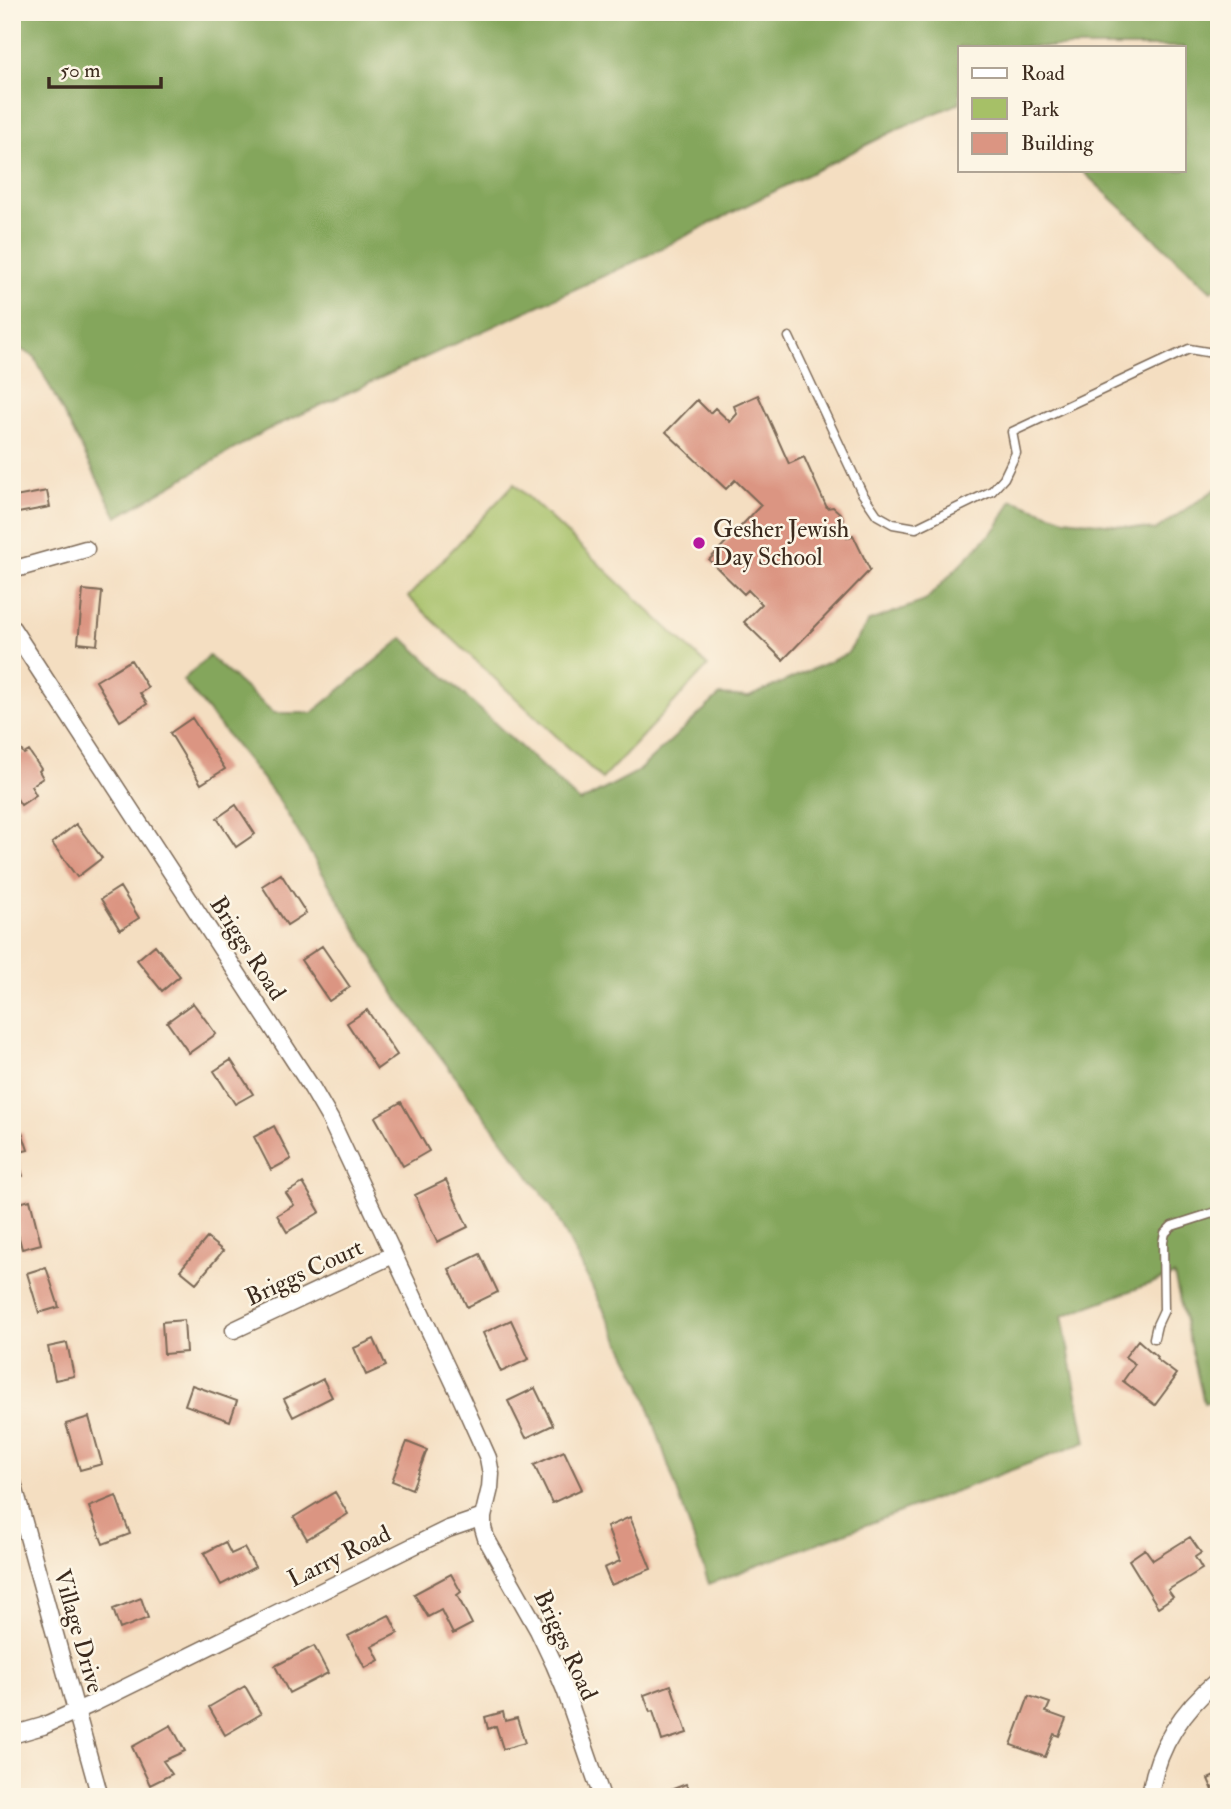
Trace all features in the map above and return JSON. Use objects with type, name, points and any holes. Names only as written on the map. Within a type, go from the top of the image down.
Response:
[{"type":"street","points":[[12,570],[86,549]]},
{"type":"street","name":"Briggs Road","points":[[12,628],[312,1087],[330,1119],[488,1458],[490,1488],[483,1517],[486,1538],[538,1630],[565,1690],[602,1797]]},
{"type":"street","name":"Briggs Court","points":[[234,1330],[393,1255]]},
{"type":"street","name":"Village Drive","points":[[12,1479],[100,1797]]},
{"type":"street","name":"Larry Road","points":[[12,1735],[43,1726],[78,1710],[448,1529],[483,1517]]},
{"type":"street","points":[[1150,1797],[1156,1768],[1167,1739],[1191,1706],[1219,1679]]},
{"type":"lane","points":[[789,337],[862,493],[877,515],[893,524],[916,528],[992,491],[1004,478],[1016,453],[1012,432],[1189,349],[1219,354]]},
{"type":"lane","points":[[1154,1338],[1164,1310],[1165,1233],[1172,1226],[1219,1211]]},
{"type":"green space","points":[[12,12],[1219,12],[1219,286],[1211,291],[1083,172],[1186,172],[1186,46],[958,46],[958,104],[902,127],[636,261],[267,430],[117,517],[34,356],[12,345]]},
{"type":"green space","points":[[514,484],[708,666],[602,779],[408,597]]},
{"type":"green space","points":[[1219,487],[1219,1399],[1204,1403],[1174,1275],[1062,1316],[1086,1442],[709,1584],[640,1382],[552,1207],[397,998],[277,797],[183,680],[209,656],[274,713],[312,713],[403,638],[580,802],[637,772],[720,695],[749,697],[847,654],[869,621],[925,601],[998,526],[1012,500],[1065,519],[1155,530]]},
{"type":"building","points":[[758,395],[789,464],[804,457],[827,508],[833,507],[842,515],[843,531],[847,538],[853,535],[870,570],[783,660],[744,622],[762,604],[748,590],[744,594],[709,560],[761,505],[735,480],[726,489],[666,432],[697,400],[710,413],[715,408],[730,422],[737,414],[734,406]]},
{"type":"building","points":[[47,491],[50,507],[18,513],[15,497]]},
{"type":"building","points":[[83,590],[102,592],[97,645],[78,643]]},
{"type":"building","points":[[131,660],[148,688],[140,693],[147,704],[120,721],[96,681]]},
{"type":"building","points":[[192,718],[225,769],[201,784],[170,733]]},
{"type":"building","points":[[16,743],[24,754],[29,751],[41,769],[39,771],[43,778],[31,786],[36,795],[21,805],[12,791],[12,745]]},
{"type":"building","points":[[236,805],[255,834],[236,847],[217,818]]},
{"type":"building","points":[[76,824],[102,858],[77,877],[52,843]]},
{"type":"building","points":[[281,874],[306,913],[287,925],[262,886]]},
{"type":"building","points":[[120,887],[139,918],[120,930],[101,899]]},
{"type":"building","points":[[155,945],[180,976],[162,991],[137,960]]},
{"type":"building","points":[[322,946],[350,987],[329,1001],[301,960]]},
{"type":"building","points":[[193,1003],[216,1034],[189,1053],[167,1022]]},
{"type":"building","points":[[367,1010],[397,1055],[377,1069],[347,1023]]},
{"type":"building","points":[[231,1060],[253,1094],[235,1104],[214,1071]]},
{"type":"building","points":[[401,1102],[429,1151],[403,1166],[375,1117]]},
{"type":"building","points":[[274,1126],[291,1159],[271,1170],[254,1137]]},
{"type":"building","points":[[22,1132],[28,1150],[16,1153],[23,1176],[12,1180],[12,1135]]},
{"type":"building","points":[[446,1180],[468,1227],[437,1242],[415,1195]]},
{"type":"building","points":[[303,1183],[320,1212],[287,1232],[277,1215],[294,1205],[286,1193]]},
{"type":"building","points":[[30,1200],[41,1244],[22,1249],[12,1205]]},
{"type":"building","points":[[207,1238],[223,1251],[196,1283],[180,1270]]},
{"type":"building","points":[[480,1254],[498,1292],[467,1307],[449,1269]]},
{"type":"building","points":[[46,1267],[59,1307],[39,1313],[27,1273]]},
{"type":"building","points":[[184,1320],[186,1352],[164,1354],[162,1322]]},
{"type":"building","points":[[511,1320],[529,1359],[501,1372],[483,1333]]},
{"type":"building","points":[[374,1339],[386,1366],[366,1375],[354,1348]]},
{"type":"building","points":[[1138,1340],[1157,1357],[1156,1359],[1176,1374],[1155,1405],[1123,1381],[1135,1364],[1125,1357]]},
{"type":"building","points":[[67,1343],[74,1376],[55,1380],[48,1347]]},
{"type":"building","points":[[323,1379],[332,1397],[293,1417],[284,1399]]},
{"type":"building","points":[[192,1385],[237,1401],[230,1421],[185,1405]]},
{"type":"building","points":[[535,1388],[553,1425],[526,1438],[508,1401]]},
{"type":"building","points":[[89,1417],[102,1464],[80,1470],[66,1424]]},
{"type":"building","points":[[407,1442],[427,1450],[412,1489],[392,1481]]},
{"type":"building","points":[[564,1451],[582,1489],[552,1503],[534,1465]]},
{"type":"building","points":[[335,1492],[348,1514],[307,1539],[294,1517]]},
{"type":"building","points":[[116,1496],[130,1534],[103,1544],[89,1507]]},
{"type":"building","points":[[630,1517],[651,1569],[611,1585],[604,1568],[620,1561],[607,1527]]},
{"type":"building","points":[[1190,1537],[1201,1553],[1195,1557],[1202,1569],[1168,1590],[1173,1597],[1158,1607],[1129,1560],[1145,1549],[1153,1560]]},
{"type":"building","points":[[225,1542],[231,1554],[244,1548],[255,1567],[221,1585],[204,1553]]},
{"type":"building","points":[[451,1574],[461,1592],[457,1595],[472,1624],[453,1634],[441,1610],[428,1617],[414,1594]]},
{"type":"building","points":[[141,1598],[148,1618],[120,1629],[113,1609]]},
{"type":"building","points":[[389,1615],[398,1633],[372,1646],[379,1660],[365,1668],[348,1636]]},
{"type":"building","points":[[314,1646],[328,1673],[289,1693],[275,1666]]},
{"type":"building","points":[[671,1685],[687,1733],[662,1741],[653,1711],[650,1712],[644,1695]]},
{"type":"building","points":[[245,1686],[261,1714],[225,1735],[209,1707]]},
{"type":"building","points":[[1029,1696],[1050,1703],[1046,1712],[1066,1719],[1059,1736],[1054,1734],[1045,1757],[1011,1745]]},
{"type":"building","points":[[503,1712],[505,1721],[517,1718],[525,1743],[503,1749],[496,1726],[488,1729],[485,1717]]},
{"type":"building","points":[[171,1725],[185,1751],[163,1761],[172,1774],[150,1785],[132,1747]]},
{"type":"building","points":[[1219,1774],[1219,1797],[1216,1797],[1208,1779]]},
{"type":"building","points":[[686,1784],[691,1797],[667,1797],[665,1792]]},
{"type":"building","points":[[20,1786],[23,1797],[12,1797],[12,1788]]},
{"type":"place","name":"Gesher Jewish Day School","points":[[699,543]]}]
